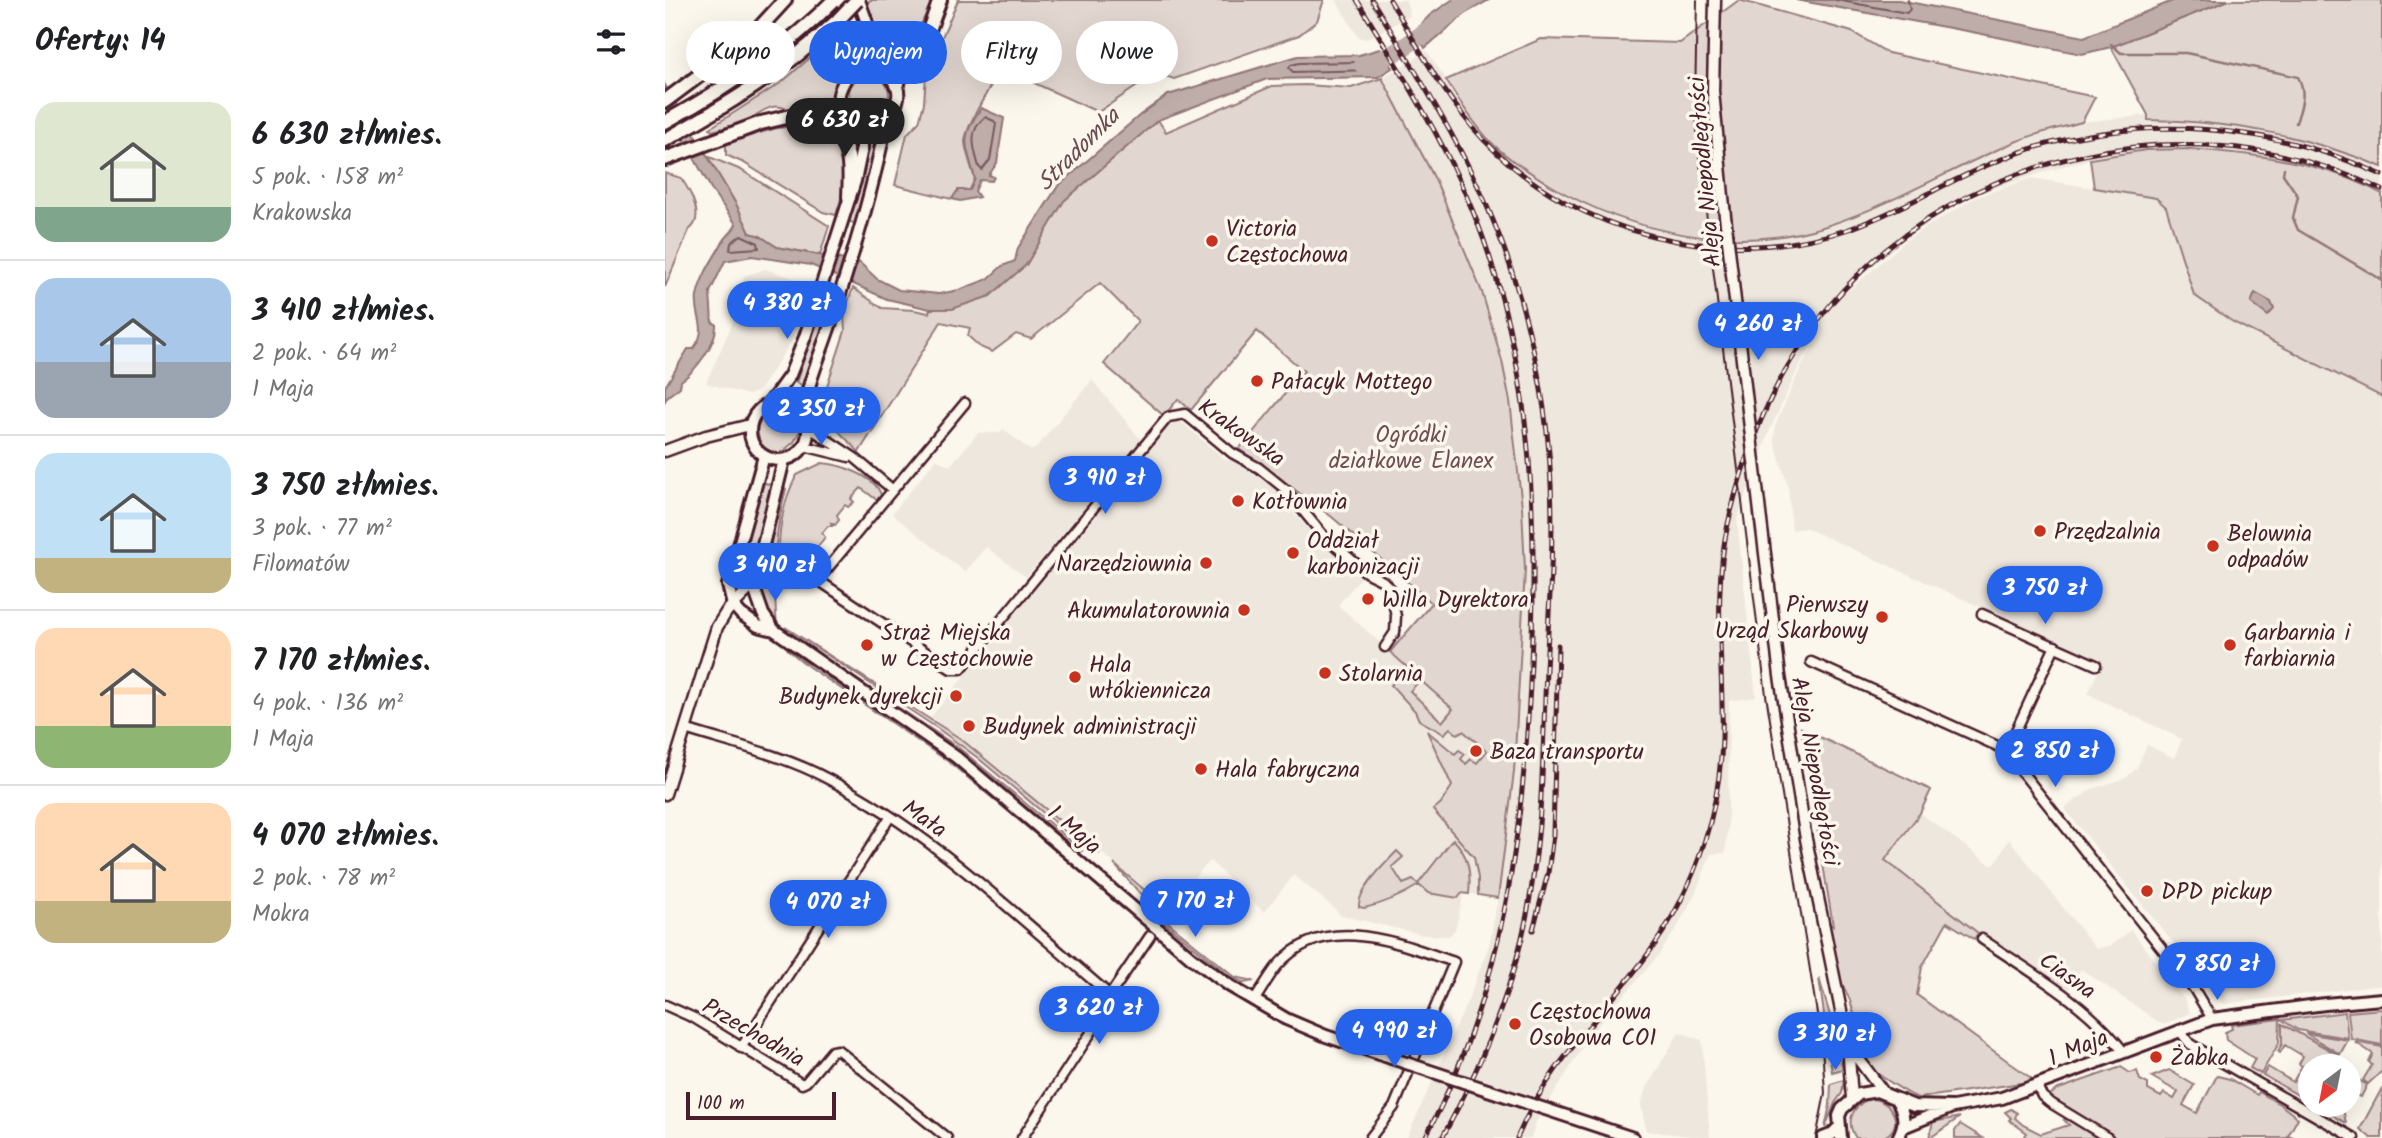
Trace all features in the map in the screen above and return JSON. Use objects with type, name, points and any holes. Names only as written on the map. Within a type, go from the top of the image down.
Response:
[{"type":"main road","points":[[665,101],[753,36],[785,0]]},
{"type":"main road","points":[[666,140],[760,84],[790,62],[858,0],[867,23],[874,57],[897,85]]},
{"type":"main road","points":[[803,414],[808,389],[873,186],[887,118],[894,108],[897,85],[929,30],[940,0]]},
{"type":"main road","points":[[665,122],[695,106],[771,54],[835,2],[855,32],[857,48],[853,68],[842,82],[840,106],[846,114],[862,123],[877,124],[887,118]]},
{"type":"main road","points":[[668,157],[771,121],[806,115],[820,107],[840,106]]},
{"type":"main road","points":[[806,115],[830,128],[846,148],[850,163],[849,197]]},
{"type":"main road","points":[[769,404],[791,404],[803,414],[808,427],[804,446],[794,456],[784,460],[764,456],[753,443],[750,425],[757,412],[769,404],[790,375],[861,161],[862,123]]},
{"type":"main road","points":[[733,606],[728,579],[764,456]]},
{"type":"main road","points":[[753,584],[784,460]]},
{"type":"main road","name":"1 Maja","points":[[753,584],[759,606],[774,630]]},
{"type":"main road","name":"1 Maja","points":[[733,606],[758,626],[774,630],[955,757],[1192,958],[1254,1001],[1304,1028],[1633,1138]]},
{"type":"main road","name":"1 Maja","points":[[1883,1092],[1914,1105],[1953,1107],[2002,1098],[2212,1018],[2382,999]]},
{"type":"main road","points":[[1823,1138],[1840,1133],[1842,1109],[1852,1098],[1868,1092],[1883,1092]]},
{"type":"main road","points":[[1895,1097],[1902,1109],[1901,1134]]},
{"type":"main road","name":"1 Maja","points":[[1901,1134],[1953,1107]]},
{"type":"street","name":"Aleja Niepodległości","points":[[1715,0],[1713,91],[1724,207],[1780,676],[1804,825],[1848,1045],[1852,1098]]},
{"type":"street","points":[[787,580],[818,580],[965,403]]},
{"type":"street","name":"Krakowska","points":[[818,580],[951,669],[961,669],[1168,417],[1185,414],[1232,453],[1259,468],[1286,489],[1323,535],[1367,573],[1390,588],[1396,616],[1395,632],[1385,647]]},
{"type":"street","points":[[666,450],[750,425]]},
{"type":"street","points":[[808,427],[855,458],[894,490]]},
{"type":"street","points":[[804,446],[855,458]]},
{"type":"street","points":[[665,794],[717,627],[722,617],[753,584]]},
{"type":"street","points":[[1982,614],[2096,665]]},
{"type":"street","points":[[2006,752],[2055,646]]},
{"type":"street","points":[[1811,662],[2006,752],[2194,989],[2212,1018]]},
{"type":"street","name":"Mała","points":[[685,729],[825,777],[890,817],[945,855],[1110,995]]},
{"type":"street","points":[[741,1048],[890,817]]},
{"type":"street","points":[[1254,1001],[1278,966],[1295,950],[1306,943],[1332,936],[1362,935],[1454,962],[1394,1107],[1370,1138]]},
{"type":"street","points":[[1022,1138],[1098,1022],[1110,995],[1150,936]]},
{"type":"street","name":"Ciasna","points":[[1982,939],[2067,996],[2098,1021],[2124,1052]]},
{"type":"street","name":"Przechodnia","points":[[665,1005],[694,1018],[803,1084],[832,1051],[838,1050],[947,1138]]},
{"type":"street","points":[[2179,1030],[2190,1044],[2354,1138]]},
{"type":"street","name":"Aleja Niepodległości","points":[[1848,1045],[1883,1092]]},
{"type":"street","points":[[2037,1086],[2049,1102],[2108,1138]]},
{"type":"shaded area","points":[[1336,0],[1406,0],[1410,16],[1366,39],[1358,37]]},
{"type":"shaded area","points":[[1427,51],[1490,142],[1529,172],[1575,199],[1628,222],[1686,235],[1736,239],[1864,211],[2018,141],[2082,122],[2148,115],[2148,120],[2196,120],[2300,138],[2382,167],[2382,194],[2342,176],[2246,153],[2189,149],[2146,150],[2090,159],[1972,196],[1908,237],[1870,268],[1846,293],[1909,238],[1974,198],[2031,178],[2156,198],[2166,207],[2194,295],[2233,322],[2382,397],[2382,985],[2223,1004],[2064,808],[2092,789],[2126,778],[2137,768],[2147,745],[2174,758],[2182,739],[2088,694],[2102,662],[1806,528],[1792,530],[1788,486],[1774,440],[1775,426],[1801,367],[1824,326],[1799,366],[1770,430],[1737,519],[1756,697],[1729,701],[1728,828],[1725,853],[1711,854],[1695,894],[1678,926],[1658,956],[1586,1042],[1536,1122],[1531,1138],[1407,1138],[1469,998],[1489,945],[1498,898],[1464,893],[1455,930],[1449,936],[1424,935],[1340,915],[1294,875],[1264,912],[1210,861],[1168,906],[931,717],[1171,423],[1179,420],[1227,461],[1231,458],[1273,484],[1295,515],[1362,576],[1338,605],[1464,718],[1516,744],[1525,570],[1522,507],[1510,401],[1502,361],[1482,292],[1436,181],[1382,78]]},
{"type":"shaded area","points":[[765,269],[811,284],[794,338],[758,392],[748,395],[706,383],[736,315],[744,276]]},
{"type":"shaded area","points":[[1092,380],[1142,441],[1026,577],[986,547],[965,572],[892,514],[936,459],[950,466],[978,433],[999,433],[1003,429],[1030,450],[1035,449]]},
{"type":"shaded area","points":[[1920,813],[1991,865],[1996,862],[2009,839],[2096,949],[2112,945],[2131,930],[2185,1000],[2190,1013],[2163,1025],[2081,969],[2067,992],[1978,933],[1885,860]]},
{"type":"shaded area","points":[[1679,1032],[1702,1040],[1710,1138],[1646,1131],[1641,1105],[1645,1091]]},
{"type":"green space","points":[[870,0],[932,0],[923,21],[871,21],[867,4]]},
{"type":"green space","points":[[958,0],[1324,0],[1317,21],[1299,35],[1178,78],[1178,21],[1076,21],[1076,84],[1140,84],[1098,112],[1036,84],[1062,84],[1062,21],[961,21],[961,84],[992,84],[966,135],[966,147],[975,179],[970,190],[958,190],[952,199],[895,185],[907,134],[919,122],[925,84],[947,84],[947,25]]},
{"type":"green space","points":[[1739,0],[1852,32],[1888,53],[2095,97],[2082,122],[2015,142],[1898,197],[1826,226],[1791,235],[1755,239],[1683,234],[1648,227],[1581,202],[1550,185],[1496,147],[1472,119],[1446,80],[1541,39],[1680,43]]},
{"type":"green space","points":[[2229,0],[2382,0],[2382,167],[2325,146],[2267,132],[2209,123],[2148,120],[2148,115],[2111,47]]},
{"type":"green space","points":[[809,59],[809,84],[838,84],[834,99],[787,109],[770,108],[741,123],[712,131],[710,128],[779,84],[795,84],[795,71]]},
{"type":"green space","name":"Ogródki działkowe Elanex","points":[[1382,78],[1436,181],[1482,292],[1502,361],[1510,401],[1522,507],[1525,570],[1514,772],[1498,898],[1478,895],[1474,857],[1433,810],[1452,786],[1427,731],[1455,754],[1459,750],[1465,754],[1461,759],[1466,764],[1471,759],[1477,763],[1487,751],[1463,731],[1457,734],[1450,728],[1444,734],[1419,720],[1415,711],[1391,685],[1407,667],[1390,652],[1432,603],[1332,517],[1239,449],[1304,371],[1257,331],[1191,410],[1178,399],[1164,416],[1104,364],[1138,321],[1100,283],[1031,339],[1016,334],[992,352],[980,347],[968,336],[970,328],[941,322],[859,452],[835,427],[827,414],[827,396],[824,395],[845,331],[844,313],[853,288],[882,308],[929,313],[930,309],[952,309],[1026,265],[1063,201],[1158,120],[1166,132],[1272,86],[1351,88]],"holes":[[[1420,680],[1453,709],[1442,722],[1410,691]]]},
{"type":"green space","points":[[853,84],[885,84],[887,103],[877,113],[861,113],[851,103],[849,95]]},
{"type":"green space","points":[[820,112],[841,115],[848,120],[855,133],[856,161],[847,138],[810,114]]},
{"type":"green space","points":[[798,126],[828,138],[837,147],[842,158],[844,184],[836,215],[823,212],[744,163],[726,155],[726,143],[777,128]]},
{"type":"green space","points":[[874,128],[873,159],[856,224],[848,221],[864,168],[867,130]]},
{"type":"green space","points":[[2189,149],[2289,161],[2336,174],[2382,194],[2382,397],[2233,322],[2194,295],[2166,207],[2156,198],[2094,188],[2090,159],[2146,150]]},
{"type":"green space","points":[[707,156],[741,170],[829,226],[820,255],[777,247],[750,233]]},
{"type":"green space","points":[[665,173],[681,178],[695,204],[696,219],[665,287]]},
{"type":"green space","points":[[827,288],[834,290],[804,386],[796,383]]},
{"type":"green space","points":[[778,408],[794,414],[801,429],[794,442],[778,455],[764,449],[758,430],[761,419]]},
{"type":"green space","points":[[822,463],[838,466],[865,477],[878,488],[881,495],[877,500],[861,488],[851,499],[854,502],[848,507],[845,505],[837,515],[839,520],[835,525],[831,523],[832,526],[828,526],[822,533],[825,537],[812,554],[798,549],[792,566],[807,571],[813,564],[819,571],[778,575],[781,524],[791,486],[797,475]]},
{"type":"green space","points":[[762,482],[771,485],[748,581],[736,597],[733,580]]},
{"type":"green space","points":[[783,488],[786,489],[775,558],[777,627],[767,611],[761,587]]},
{"type":"green space","points":[[785,627],[961,739],[1100,854],[1065,831],[978,758],[937,728]]},
{"type":"green space","points":[[787,649],[963,770],[1094,880],[1123,909],[949,762],[809,667]]},
{"type":"green space","points":[[859,681],[959,748],[1083,851],[1075,848],[959,751]]},
{"type":"green space","points":[[1801,728],[1931,790],[1920,813],[1885,860],[1978,933],[1974,939],[1947,922],[1922,967],[1917,995],[2035,1081],[1919,1098],[1870,1068],[1850,1000],[1838,975],[1829,924],[1833,926]]},
{"type":"green space","points":[[1453,839],[1463,851],[1468,864],[1469,894],[1462,893],[1458,898],[1428,893],[1419,885],[1385,902],[1359,907],[1367,885],[1397,851],[1403,857],[1392,867],[1403,884],[1413,880],[1418,884]]},
{"type":"green space","points":[[1114,864],[1167,909],[1164,912],[1138,891]]},
{"type":"green space","points":[[1152,909],[1235,977],[1254,981],[1244,983],[1231,977],[1149,910]]},
{"type":"green space","points":[[1819,978],[1843,1069],[1832,1072]]},
{"type":"green space","points":[[2382,1009],[2382,1045],[2351,1039],[2348,1012]]},
{"type":"green space","points":[[2345,1012],[2348,1038],[2298,1030],[2282,1020]]},
{"type":"green space","points":[[2280,1019],[2279,1043],[2261,1074],[2250,1068],[2255,1059],[2226,1040],[2225,1032],[2232,1029],[2231,1025]]},
{"type":"green space","points":[[2282,1024],[2337,1054],[2300,1054],[2285,1045],[2280,1053],[2278,1051],[2282,1044]]},
{"type":"green space","points":[[2305,1033],[2348,1040],[2340,1054]]},
{"type":"green space","points":[[2355,1042],[2382,1047],[2382,1071],[2368,1084],[2363,1080],[2372,1065],[2369,1062],[2373,1054]]},
{"type":"green space","points":[[2121,1067],[2130,1073],[2137,1071],[2140,1080],[2148,1084],[2148,1090],[2161,1097],[2164,1093],[2174,1099],[2178,1092],[2152,1077],[2169,1070],[2194,1085],[2183,1105],[2197,1113],[2217,1076],[2230,1079],[2257,1095],[2259,1092],[2298,1118],[2288,1136],[2293,1138],[2116,1138],[2049,1096],[2056,1090]]},
{"type":"green space","points":[[2268,1067],[2293,1082],[2298,1073],[2298,1095],[2263,1075]]},
{"type":"green space","points":[[1844,1080],[1842,1093],[1825,1128],[1831,1084]]},
{"type":"green space","points":[[2361,1081],[2367,1085],[2361,1097]]},
{"type":"green space","points":[[2382,1088],[2382,1138],[2371,1138],[2360,1129]]},
{"type":"green space","points":[[1870,1099],[1885,1103],[1890,1108],[1895,1120],[1894,1126],[1884,1137],[1856,1138],[1851,1126],[1852,1115],[1859,1105]]},
{"type":"green space","points":[[2011,1109],[2017,1113],[2015,1118],[2023,1125],[2041,1134],[2069,1125],[2064,1120],[2070,1118],[2102,1138],[2028,1138],[2025,1136],[2027,1133],[2009,1120],[2011,1118],[2005,1112]]},
{"type":"green space","points":[[1960,1117],[1930,1138],[1929,1138],[1933,1122]]},
{"type":"green space","points":[[1960,1124],[1983,1138],[1955,1138],[1955,1131]]},
{"type":"water","points":[[1452,0],[1489,0],[1466,13],[1425,48],[1415,31],[1430,15]]},
{"type":"water","points":[[1796,0],[1899,0],[2084,37],[2175,0],[2229,0],[2111,47],[2082,54]]},
{"type":"water","points":[[1380,49],[1392,68],[1378,77],[1267,79],[1158,120],[1064,201],[1026,265],[990,296],[952,309],[930,309],[887,299],[811,265],[752,256],[725,261],[710,292],[712,322],[716,324],[713,340],[693,371],[665,401],[665,387],[688,349],[693,349],[700,335],[697,296],[701,282],[736,224],[713,192],[665,106],[665,85],[736,204],[750,233],[777,247],[860,263],[877,279],[899,290],[939,294],[988,279],[1002,266],[1015,261],[1018,248],[1058,186],[1140,115],[1168,95],[1298,56],[1359,55]]},
{"type":"water","points":[[981,108],[1004,118],[997,163],[989,175],[994,177],[992,181],[980,180],[975,191],[979,197],[960,201],[952,199],[958,190],[970,190],[975,179],[966,142]]},
{"type":"water","points":[[2255,293],[2271,302],[2274,309],[2268,316],[2251,303]]},
{"type":"waterway","name":"Stradomka","points":[[1363,65],[1404,47],[1470,0]]},
{"type":"waterway","points":[[2111,44],[2121,53],[2186,53],[2298,77],[2303,94],[2296,123]]},
{"type":"waterway","points":[[2284,168],[2283,174],[2298,196],[2293,218],[2298,230],[2382,280]]},
{"type":"tram line","points":[[1697,0],[1695,101],[1699,155],[1766,695],[1822,1045],[1825,1093],[1816,1138]]},
{"type":"railway","points":[[1357,0],[1413,92],[1463,188],[1477,221],[1504,305],[1515,355],[1529,457],[1533,611],[1528,724],[1515,847],[1505,907],[1474,1025],[1452,1082],[1425,1138]]},
{"type":"railway","points":[[1372,0],[1450,132],[1485,200],[1499,236],[1520,298],[1533,350],[1549,457],[1552,507],[1551,577],[1540,808],[1531,891],[1518,956],[1497,1019],[1472,1079],[1442,1138]]},
{"type":"railway","points":[[1390,0],[1457,108],[1484,140],[1521,173],[1562,200],[1607,221],[1654,236],[1703,245],[1752,246],[1801,241],[1849,229],[2006,157],[2074,138],[2118,131],[2163,128],[2253,135],[2297,144],[2382,175]]},
{"type":"railway","points":[[1517,1138],[1529,1112],[1559,1065],[1628,980],[1663,931],[1699,858],[1717,791],[1720,764],[1721,577],[1723,550],[1735,494],[1766,408],[1780,380],[1812,328],[1831,304],[1885,250],[1947,207],[2015,175],[2087,154],[2161,145],[2237,148],[2311,163],[2382,190]]},
{"type":"railway","points":[[1533,930],[1548,873],[1553,835],[1558,645]]},
{"type":"place","name":"Victoria Częstochowa","points":[[1212,241]]},
{"type":"place","name":"Pałacyk Mottego","points":[[1257,381]]},
{"type":"place","name":"Kotłownia","points":[[1238,501]]},
{"type":"place","name":"Przędzalnia","points":[[2040,531]]},
{"type":"place","name":"Belownia odpadów","points":[[2213,546]]},
{"type":"place","name":"Oddział karbonizacji","points":[[1293,553]]},
{"type":"place","name":"Narzędziownia","points":[[1206,563]]},
{"type":"place","name":"Willa Dyrektora","points":[[1368,599]]},
{"type":"place","name":"Akumulatorownia","points":[[1244,610]]},
{"type":"place","name":"Pierwszy Urząd Skarbowy","points":[[1882,617]]},
{"type":"place","name":"Straż Miejska w Częstochowie","points":[[867,645]]},
{"type":"place","name":"Garbarnia i farbiarnia","points":[[2230,645]]},
{"type":"place","name":"Stolarnia","points":[[1325,673]]},
{"type":"place","name":"Hala włókiennicza","points":[[1075,677]]},
{"type":"place","name":"Budynek dyrekcji","points":[[956,696]]},
{"type":"place","name":"Budynek administracji","points":[[969,726]]},
{"type":"place","name":"Baza transportu","points":[[1476,751]]},
{"type":"place","name":"Hala fabryczna","points":[[1201,769]]},
{"type":"place","name":"DPD pickup","points":[[2147,891]]},
{"type":"place","name":"Częstochowa Osobowa CO1","points":[[1515,1024]]},
{"type":"place","name":"Żabka","points":[[2156,1057]]}]
